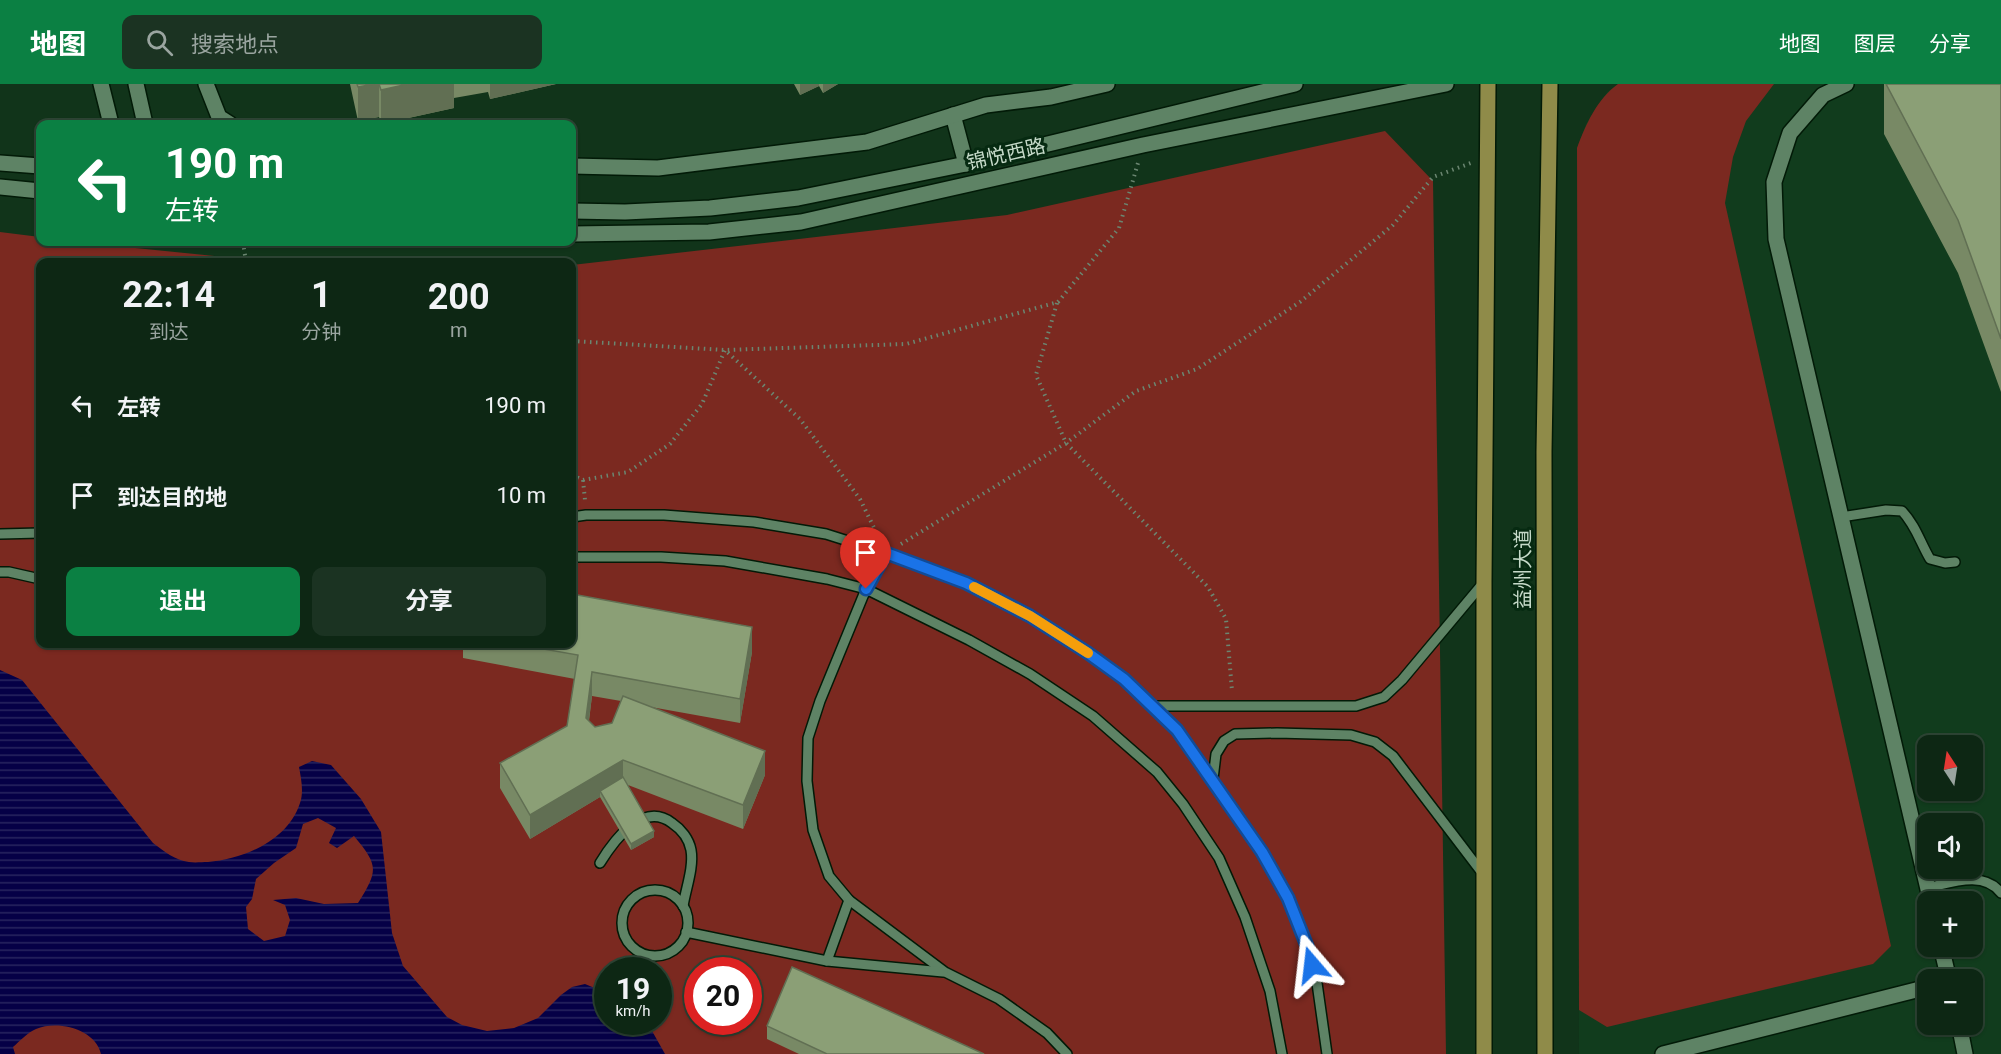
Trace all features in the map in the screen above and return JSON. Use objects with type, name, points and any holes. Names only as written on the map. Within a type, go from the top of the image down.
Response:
[{"type":"main road","name":"益州大道","points":[[1484,1054],[1484,582],[1488,84]]},
{"type":"main road","name":"益州大道","points":[[1545,1054],[1544,452],[1550,84]]},
{"type":"street","points":[[101,84],[110,120]]},
{"type":"street","points":[[136,84],[144,120]]},
{"type":"street","points":[[206,84],[219,117],[224,120]]},
{"type":"street","points":[[576,165],[658,168],[867,142],[986,105],[1051,97],[1107,84]]},
{"type":"street","name":"锦悦西路","points":[[576,212],[710,208],[798,198],[966,164],[1295,84]]},
{"type":"street","name":"锦悦西路","points":[[576,234],[709,232],[801,222],[1143,145],[1446,84]]},
{"type":"street","points":[[1845,84],[1823,95],[1790,133],[1774,182],[1776,239],[1928,891]]},
{"type":"street","points":[[953,115],[966,164]]},
{"type":"street","points":[[0,163],[36,166]]},
{"type":"street","points":[[0,187],[36,191]]},
{"type":"street","points":[[1663,1054],[1917,990]]},
{"type":"street","points":[[1960,1035],[1963,1054]]},
{"type":"lane","points":[[1841,517],[1887,510],[1902,511],[1917,530],[1922,546],[1930,559],[1945,563],[1955,562]]},
{"type":"lane","points":[[576,517],[586,515],[664,515],[754,522],[826,534],[886,553],[966,583],[1030,616],[1115,672],[1177,730],[1262,852],[1288,898],[1307,946],[1317,983],[1327,1054]]},
{"type":"lane","points":[[0,534],[36,532]]},
{"type":"lane","points":[[886,553],[866,589],[820,701],[808,738],[807,781],[813,830],[829,876],[849,900],[945,972],[999,999],[1047,1033],[1067,1054]]},
{"type":"lane","points":[[576,557],[661,557],[725,561],[827,579],[866,589],[969,640],[1030,674],[1093,716],[1157,772],[1183,804],[1219,858],[1245,917],[1270,990],[1282,1054]]},
{"type":"lane","points":[[0,572],[36,578]]},
{"type":"lane","points":[[1152,706],[1356,706],[1384,697],[1402,681],[1484,582]]},
{"type":"lane","points":[[1213,780],[1216,754],[1224,741],[1235,734],[1351,735],[1375,742],[1393,756],[1483,874]]},
{"type":"lane","points":[[600,863],[614,840],[634,824],[650,816],[663,816],[686,836],[691,850],[683,906]]},
{"type":"lane","points":[[1940,891],[1975,879],[1988,882],[2001,893]]},
{"type":"lane","points":[[646,891],[660,891],[673,896],[683,906],[688,918],[686,932],[680,944],[669,953],[656,956],[642,954],[631,946],[624,935],[622,921],[625,908],[634,897],[646,891]]},
{"type":"lane","points":[[827,961],[849,900]]},
{"type":"lane","points":[[686,932],[827,961],[945,972]]},
{"type":"path","points":[[1143,145],[1119,228],[1058,302],[1036,375],[1066,443],[1208,587],[1226,619],[1234,706]]},
{"type":"path","points":[[725,350],[800,419],[860,499],[886,553],[1066,443],[1136,391],[1197,369],[1300,302],[1393,225],[1433,177],[1488,157]]},
{"type":"path","points":[[576,341],[725,350],[906,344],[1058,302]]},
{"type":"path","points":[[576,477],[583,480],[628,471],[670,444],[702,404],[725,350]]},
{"type":"path","points":[[583,480],[586,515]]},
{"type":"shaded area","points":[[1618,84],[2001,84],[2001,1054],[1579,1054],[1577,148],[1586,124],[1607,92]]},
{"type":"shaded area","points":[[1618,84],[1774,84],[1746,121],[1733,157],[1725,203],[1891,946],[1873,964],[1607,1027],[1579,1010],[1577,148],[1588,121],[1598,105]]},
{"type":"shaded area","points":[[1385,131],[1433,181],[1446,1054],[0,1054],[0,232],[36,236],[36,246],[116,246],[234,258],[36,258],[36,648],[576,648],[576,265],[1007,215]]},
{"type":"shaded area","points":[[0,670],[22,680],[153,843],[170,855],[184,861],[222,860],[263,846],[285,828],[300,803],[302,785],[299,767],[312,761],[331,765],[361,799],[381,832],[392,933],[403,966],[447,1017],[462,1025],[487,1031],[514,1028],[538,1018],[572,987],[585,984],[594,988],[594,1035],[654,1035],[665,1054],[101,1054],[97,1045],[84,1033],[65,1026],[45,1026],[30,1032],[13,1047],[15,1054],[0,1054]],"holes":[[[318,818],[336,828],[329,843],[337,848],[354,836],[368,854],[373,868],[372,875],[358,903],[324,904],[296,898],[273,900],[285,905],[290,920],[285,936],[264,941],[248,929],[246,907],[252,899],[256,879],[296,848],[303,824]]]},
{"type":"building","points":[[357,84],[374,84],[358,87]]},
{"type":"building","points":[[379,84],[408,84],[381,90]]},
{"type":"building","points":[[1886,84],[2001,84],[2001,339],[1958,220]]},
{"type":"building","points":[[576,595],[752,627],[740,699],[592,672],[586,718],[595,727],[612,723],[623,696],[765,751],[743,805],[623,760],[530,815],[500,763],[567,726],[578,655],[538,648],[576,648]]},
{"type":"building","points":[[623,777],[654,831],[631,844],[600,791]]},
{"type":"building","points":[[792,967],[984,1054],[827,1054],[767,1026]]},
{"type":"slow traffic","points":[[974,587],[1030,616],[1088,653]]},
{"type":"route","points":[[866,589],[886,553],[966,583],[1030,616],[1124,679],[1177,730],[1262,852],[1288,898],[1312,965]]}]
